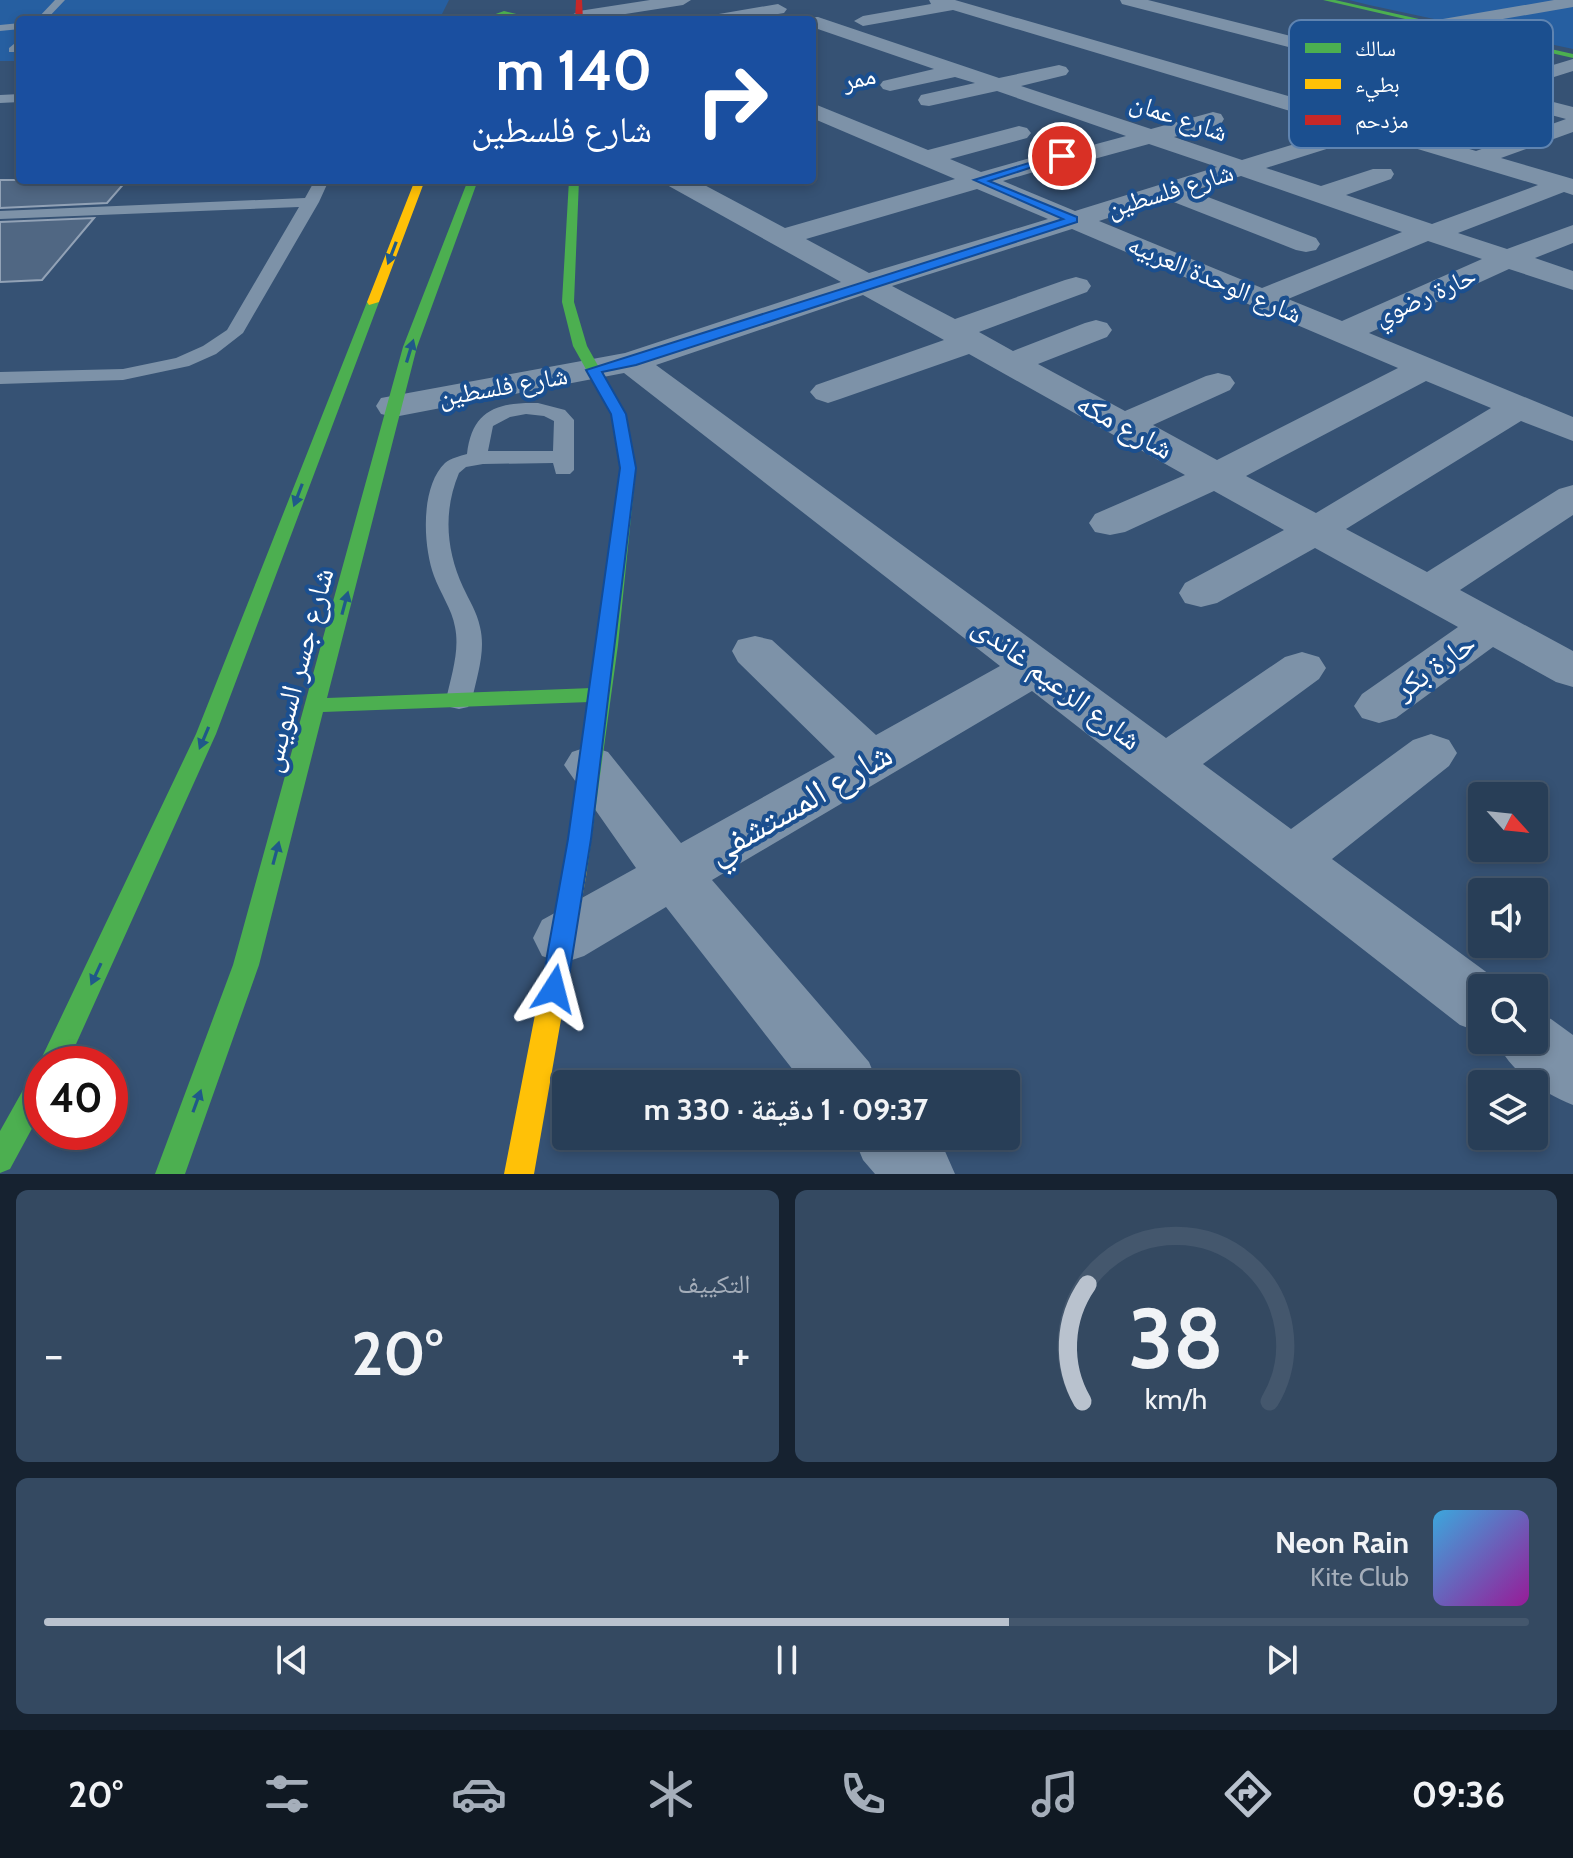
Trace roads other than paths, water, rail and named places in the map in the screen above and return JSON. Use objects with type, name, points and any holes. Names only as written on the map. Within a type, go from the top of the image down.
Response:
[{"type":"main road","points":[[487,0],[529,0]]},
{"type":"main road","points":[[1326,0],[1414,20]]},
{"type":"main road","points":[[496,16],[507,13],[517,16]]},
{"type":"main road","points":[[1553,51],[1573,56]]},
{"type":"main road","name":"شارع جسر السويس","points":[[61,1046],[206,734],[418,184]]},
{"type":"main road","name":"شارع جسر السويس","points":[[170,1174],[246,965],[410,347],[471,184]]},
{"type":"main road","points":[[519,1174],[563,938],[590,765],[628,468],[612,366],[580,346],[568,302],[574,184]]},
{"type":"main road","points":[[316,705],[600,695]]},
{"type":"main road","points":[[0,1159],[24,1116]]},
{"type":"street","points":[[583,15],[683,0]]},
{"type":"street","name":"شارع عمان","points":[[750,0],[807,15]]},
{"type":"street","points":[[1128,0],[1211,38]]},
{"type":"street","points":[[1467,20],[1573,2]]},
{"type":"street","points":[[736,16],[777,9]]},
{"type":"street","points":[[864,42],[944,9],[987,25],[1074,18]]},
{"type":"street","points":[[1370,20],[1390,15]]},
{"type":"street","name":"شارع عمان","points":[[816,19],[864,42],[920,46],[956,70],[999,73],[1084,114],[1573,281]]},
{"type":"street","points":[[864,42],[905,20]]},
{"type":"street","points":[[1028,21],[1095,47],[1219,83],[1268,110]]},
{"type":"street","points":[[1163,30],[1211,38],[1241,39],[1289,32]]},
{"type":"street","points":[[1282,33],[1289,36]]},
{"type":"street","points":[[929,100],[999,73],[1053,66],[1095,47],[1134,36]]},
{"type":"street","points":[[1130,78],[1172,70],[1211,38]]},
{"type":"street","name":"شارع فلسطين","points":[[1553,67],[1573,65]]},
{"type":"street","name":"ممر","points":[[818,113],[885,98],[956,70]]},
{"type":"street","points":[[1171,95],[1262,74]]},
{"type":"street","points":[[927,158],[1016,131],[1132,104]]},
{"type":"street","points":[[781,238],[979,180],[1218,117],[1289,109]]},
{"type":"street","name":"شارع الوحدة العربيه","points":[[818,113],[1573,430]]},
{"type":"street","name":"شارع فلسطين","points":[[394,406],[612,366],[1306,148]]},
{"type":"street","points":[[1438,148],[1568,185]]},
{"type":"street","points":[[1476,159],[1506,148]]},
{"type":"street","points":[[1520,171],[1556,158]]},
{"type":"street","points":[[1320,195],[1382,174]]},
{"type":"street","name":"شارع مكه","points":[[683,184],[1573,671]]},
{"type":"street","points":[[1262,299],[1429,232],[1568,185]]},
{"type":"street","points":[[1167,191],[1306,244]]},
{"type":"street","name":"حارة رضوي","points":[[1342,333],[1573,233]]},
{"type":"street","points":[[828,392],[1062,291],[1092,323],[1011,363]]},
{"type":"street","name":"شارع الزعيم غاندى","points":[[612,366],[1036,667],[1468,994]]},
{"type":"street","points":[[1110,523],[1216,476],[1425,368]]},
{"type":"street","points":[[1123,425],[1218,383]]},
{"type":"street","points":[[1201,593],[1316,530],[1519,407]]},
{"type":"street","points":[[1427,592],[1573,497]]},
{"type":"street","name":"حارة بكر","points":[[1379,706],[1491,626]]},
{"type":"street","points":[[755,651],[871,761]]},
{"type":"street","name":"شارع المستشفي","points":[[563,938],[1036,667]]},
{"type":"street","points":[[1165,765],[1302,668]]},
{"type":"street","points":[[1291,860],[1431,753]]},
{"type":"street","points":[[590,765],[672,873],[834,1070]]},
{"type":"street","points":[[1547,1054],[1573,1074]]},
{"type":"street","points":[[899,1150],[919,1174]]},
{"type":"lane","points":[[45,16],[60,0]]},
{"type":"lane","points":[[0,378],[135,372],[166,367],[219,346],[234,333],[320,184]]},
{"type":"lane","points":[[0,215],[312,202]]},
{"type":"lane","points":[[459,700],[469,630],[442,567],[437,519],[440,495],[451,468],[477,459],[563,464],[564,420],[557,413],[543,409],[503,413],[489,419],[482,427],[477,459]]}]
